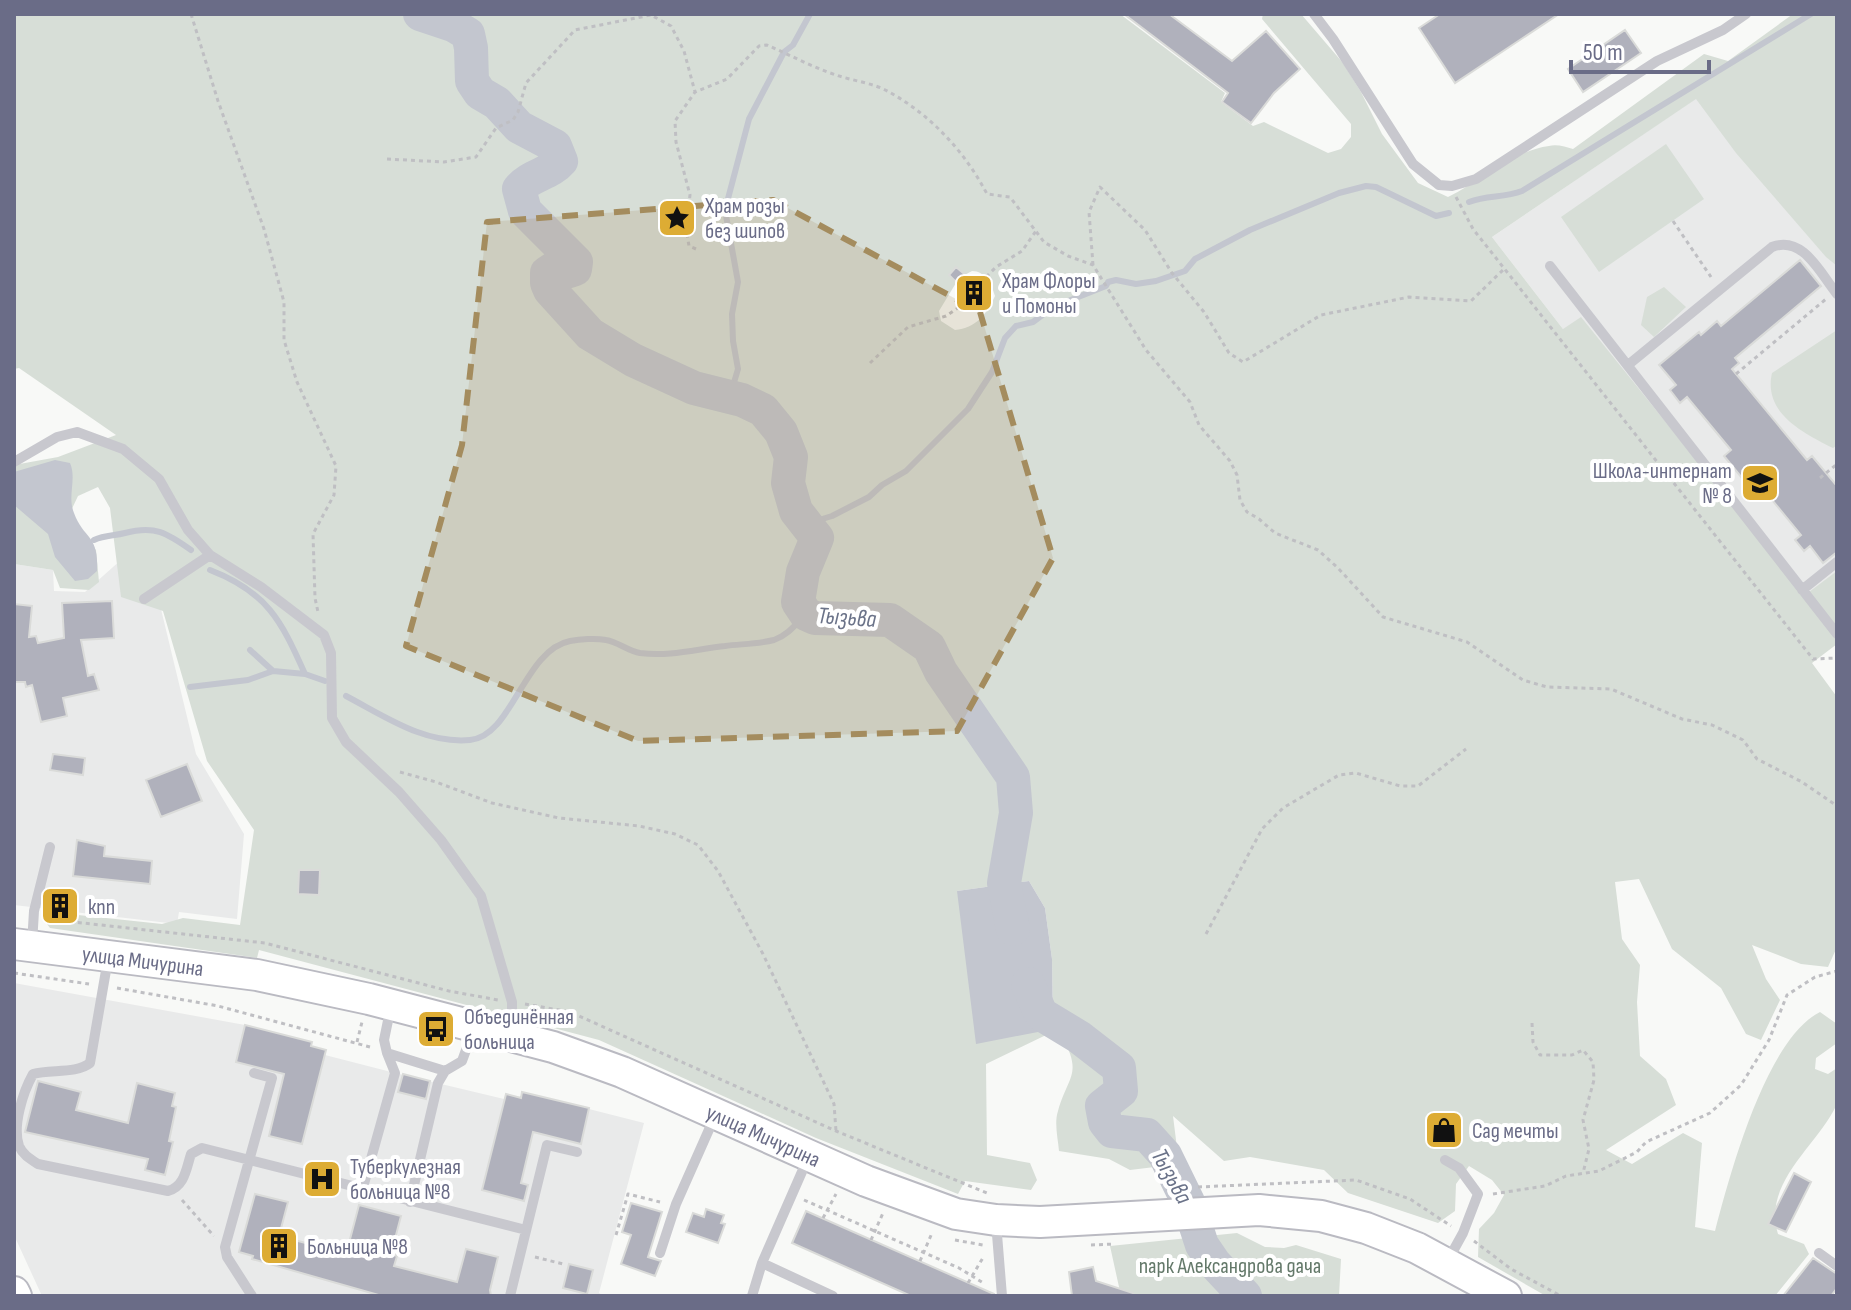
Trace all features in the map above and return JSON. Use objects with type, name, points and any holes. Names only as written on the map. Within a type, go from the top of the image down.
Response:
[{"type":"main road","name":"улица Мичурина","points":[[23,945],[257,975],[512,1036],[622,1072],[809,1156],[956,1214],[991,1220],[1040,1222],[1102,1219],[1259,1197],[1296,1212],[1344,1221],[1388,1235],[1506,1296]]},
{"type":"lane","points":[[1314,14],[1413,164],[1439,185],[1452,186],[1476,179],[1657,61],[1723,30],[1746,14]]},
{"type":"lane","points":[[1628,365],[1772,247],[1783,243],[1802,249],[1836,292]]},
{"type":"lane","points":[[1550,266],[1837,634]]},
{"type":"lane","points":[[14,462],[57,437],[77,432],[123,449],[159,479],[188,530],[210,555],[261,587],[324,635],[331,653],[332,718],[346,742],[441,840],[481,896],[512,1002],[512,1036]]},
{"type":"lane","points":[[144,599],[210,555]]},
{"type":"lane","points":[[1802,590],[1837,562]]},
{"type":"lane","points":[[23,945],[50,847]]},
{"type":"lane","points":[[108,955],[90,1063],[82,1070],[49,1069],[33,1074],[27,1086],[16,1132],[19,1147],[26,1157],[38,1164],[168,1191],[177,1188],[183,1180],[191,1154],[202,1148],[362,1191],[526,1230]]},
{"type":"lane","points":[[362,1191],[395,1073],[384,1040],[391,1005]]},
{"type":"lane","points":[[410,1202],[438,1083],[445,1071],[462,1061],[475,1026]]},
{"type":"lane","points":[[387,1053],[445,1071]]},
{"type":"lane","points":[[252,1296],[227,1257],[225,1247],[272,1078],[254,1073]]},
{"type":"lane","points":[[660,1253],[675,1206],[716,1114]]},
{"type":"lane","points":[[510,1296],[547,1145],[577,1152]]},
{"type":"lane","points":[[752,1296],[762,1263],[809,1156]]},
{"type":"lane","points":[[1445,1160],[1459,1168],[1478,1194],[1463,1233],[1446,1264]]},
{"type":"lane","points":[[991,1220],[1002,1295]]},
{"type":"lane","points":[[1819,1253],[1837,1266]]},
{"type":"lane","points":[[762,1263],[819,1293],[833,1296]]},
{"type":"path","points":[[191,14],[218,101],[264,229],[284,302],[284,340],[297,382],[336,466],[334,495],[313,534],[315,598],[324,635]]},
{"type":"path","points":[[387,159],[444,162],[476,157],[496,128],[513,120],[526,83],[575,30],[651,15],[671,26],[684,51],[695,92]]},
{"type":"path","points":[[696,249],[689,246],[686,236],[690,195],[676,142],[675,121],[695,92],[727,79],[759,46],[767,45],[835,75],[887,90],[920,111],[958,148],[987,194],[1010,197],[1044,242],[1068,256],[1093,265]]},
{"type":"path","points":[[1452,186],[1473,229],[1813,659],[1837,658]]},
{"type":"path","points":[[1504,269],[1471,301],[1409,297],[1321,315],[1243,362],[1229,353],[1204,312],[1172,273],[1145,230],[1100,187],[1089,212],[1093,265],[1146,350],[1190,402],[1199,425],[1230,461],[1237,475],[1240,500],[1247,512],[1275,533],[1318,550],[1383,617],[1467,642],[1523,680],[1547,687],[1611,689],[1682,719],[1712,725],[1743,740],[1757,759],[1802,782],[1837,806]]},
{"type":"path","points":[[1673,221],[1720,290]]},
{"type":"path","points":[[870,363],[908,327],[946,316],[965,303],[957,291],[968,276],[983,280],[996,267],[1022,251],[1036,231]]},
{"type":"path","points":[[1736,374],[1836,292]]},
{"type":"path","points":[[1820,478],[1837,464]]},
{"type":"path","points":[[1206,934],[1262,829],[1283,808],[1339,775],[1356,773],[1400,786],[1418,786],[1466,749]]},
{"type":"path","points":[[370,765],[436,782],[492,803],[559,818],[639,826],[675,834],[698,845],[718,871],[769,968],[834,1104],[836,1131]]},
{"type":"path","points":[[1478,1194],[1501,1194],[1545,1186],[1566,1176],[1614,1165],[1637,1152],[1646,1142],[1710,1113],[1741,1085],[1769,1040],[1787,995],[1815,977],[1837,971]]},
{"type":"path","points":[[14,973],[218,1006],[387,1053]]},
{"type":"path","points":[[512,1002],[570,1012],[836,1131],[991,1220],[968,1283]]},
{"type":"path","points":[[1532,1023],[1533,1042],[1540,1055],[1572,1055],[1583,1050],[1593,1062],[1594,1080],[1583,1120],[1589,1149],[1583,1173]]},
{"type":"path","points":[[1259,1197],[1356,1180],[1410,1199],[1511,1269],[1561,1296]]},
{"type":"path","points":[[177,1188],[185,1205],[225,1247]]},
{"type":"path","points":[[616,1235],[628,1194],[675,1206]]},
{"type":"path","points":[[823,1218],[836,1194]]},
{"type":"path","points":[[801,1199],[924,1252],[971,1275],[1002,1295]]},
{"type":"path","points":[[871,1240],[883,1213]]},
{"type":"path","points":[[920,1261],[932,1233]]},
{"type":"path","points":[[520,1253],[563,1264]]},
{"type":"highlighted area","points":[[773,200],[980,312],[1053,558],[957,731],[638,741],[406,646],[462,445],[487,222]]},
{"type":"shaded area","name":"Школа-интернат № 8","points":[[1837,14],[1837,636],[1563,329],[1492,237],[1704,93]]},
{"type":"shaded area","points":[[55,460],[70,463],[73,475],[72,507],[96,550],[97,571],[88,579],[75,581],[55,557],[48,534],[14,505],[14,472]]},
{"type":"shaded area","points":[[122,559],[160,605],[196,754],[244,834],[237,919],[179,912],[177,924],[14,905],[14,564],[53,570],[54,591],[85,592]]},
{"type":"shaded area","points":[[1029,881],[1045,908],[1052,959],[1053,1021],[1043,1031],[976,1044],[957,891]]},
{"type":"shaded area","name":"Туберкулезная больница №8","points":[[14,983],[245,1025],[312,1042],[311,1046],[325,1055],[395,1073],[504,1099],[506,1094],[521,1097],[522,1092],[644,1123],[599,1293],[604,1296],[42,1296],[14,1235]]},
{"type":"green space","points":[[14,14],[1120,14],[1225,93],[1221,102],[1253,126],[1264,122],[1328,153],[1341,149],[1351,137],[1351,124],[1262,19],[1263,14],[1301,14],[1343,63],[1382,134],[1418,183],[1448,197],[1509,160],[1535,149],[1552,145],[1573,149],[1704,54],[1728,61],[1793,14],[1837,14],[1837,266],[1736,153],[1696,99],[1492,237],[1563,329],[1581,317],[1805,595],[1837,571],[1837,644],[1812,663],[1837,697],[1837,947],[1828,967],[1801,964],[1752,945],[1766,979],[1780,1000],[1761,1040],[1746,1034],[1721,988],[1672,949],[1639,879],[1615,882],[1622,939],[1640,965],[1637,1002],[1640,1056],[1666,1079],[1676,1105],[1606,1150],[1632,1164],[1683,1133],[1702,1143],[1695,1227],[1715,1231],[1741,1144],[1767,1078],[1801,1027],[1820,1012],[1837,1024],[1837,1043],[1816,1058],[1815,1069],[1828,1074],[1837,1068],[1837,1102],[1784,1182],[1775,1215],[1778,1234],[1804,1244],[1809,1254],[1775,1296],[1546,1296],[1478,1257],[1479,1229],[1494,1213],[1504,1195],[1492,1180],[1469,1166],[1456,1184],[1455,1211],[1438,1223],[1348,1193],[1324,1170],[1250,1157],[1224,1161],[1173,1116],[1179,1164],[1130,1170],[1109,1159],[1059,1151],[1057,1116],[1073,1067],[1062,1037],[1044,1036],[986,1064],[987,1155],[1030,1163],[1037,1180],[1031,1190],[965,1181],[958,1194],[816,1138],[599,1040],[259,950],[257,958],[50,928],[47,924],[50,912],[162,924],[183,918],[240,925],[254,830],[207,761],[163,611],[121,597],[110,508],[98,487],[78,496],[68,517],[96,550],[99,582],[89,590],[60,588],[53,570],[14,564],[14,465],[58,457],[116,435],[19,368],[14,369]],"holes":[[[972,271],[984,276],[995,296],[980,319],[969,327],[955,330],[941,321],[939,311],[959,278]],[[1029,881],[1045,908],[1052,959],[1053,1021],[957,891]]]},
{"type":"green space","points":[[1666,144],[1704,199],[1599,272],[1561,217]]},
{"type":"green space","points":[[1664,287],[1686,307],[1654,337],[1641,325],[1647,297]]},
{"type":"green space","points":[[1837,330],[1837,445],[1833,448],[1788,420],[1773,399],[1771,387],[1772,373]]},
{"type":"green space","name":"парк Александрова дача","points":[[1237,1233],[1265,1247],[1296,1245],[1341,1259],[1339,1296],[1121,1296],[1110,1246]]},
{"type":"building","points":[[1124,14],[1169,14],[1232,61],[1266,31],[1300,69],[1274,93],[1251,123],[1222,102],[1228,93]]},
{"type":"building","points":[[1440,14],[1559,14],[1455,83],[1419,28]]},
{"type":"building","points":[[1625,30],[1641,53],[1583,92],[1568,69]]},
{"type":"building","points":[[1800,260],[1821,286],[1735,358],[1739,363],[1732,369],[1807,460],[1812,456],[1837,486],[1837,552],[1823,563],[1810,546],[1804,551],[1795,540],[1801,535],[1749,472],[1742,478],[1724,456],[1731,450],[1687,397],[1680,403],[1670,390],[1676,385],[1659,365],[1699,332],[1701,335],[1717,321],[1721,326]]},
{"type":"building","points":[[956,267],[988,294],[979,305],[976,306],[961,294],[963,289],[949,275]]},
{"type":"building","points":[[112,601],[114,638],[81,640],[88,676],[94,674],[99,690],[63,698],[67,716],[41,722],[32,685],[26,687],[25,682],[14,682],[14,604],[32,606],[29,637],[36,636],[38,643],[64,638],[62,603]]},
{"type":"building","points":[[53,754],[85,758],[83,775],[50,770]]},
{"type":"building","points":[[187,764],[202,801],[161,817],[146,780]]},
{"type":"building","points":[[77,840],[105,846],[104,856],[152,861],[150,884],[73,876]]},
{"type":"building","points":[[299,870],[320,870],[319,895],[298,894]]},
{"type":"building","points":[[245,1025],[312,1042],[311,1046],[326,1050],[302,1144],[269,1136],[284,1074],[236,1062]]},
{"type":"building","points":[[403,1074],[430,1081],[426,1099],[398,1092]]},
{"type":"building","points":[[38,1081],[81,1092],[76,1110],[128,1123],[137,1083],[175,1093],[172,1106],[176,1107],[169,1141],[173,1142],[165,1175],[145,1170],[148,1159],[25,1132]]},
{"type":"building","points":[[522,1092],[589,1108],[581,1144],[533,1132],[521,1183],[528,1185],[524,1201],[482,1190],[506,1094],[521,1098]]},
{"type":"building","points":[[1794,1173],[1811,1182],[1786,1232],[1768,1224]]},
{"type":"building","name":"Больница №8","points":[[255,1194],[288,1202],[279,1236],[340,1252],[343,1241],[349,1243],[359,1205],[401,1216],[391,1254],[397,1256],[394,1266],[457,1282],[466,1249],[498,1257],[491,1296],[382,1296],[252,1259],[253,1256],[239,1252]]},
{"type":"building","points":[[631,1203],[662,1212],[648,1257],[661,1261],[655,1276],[621,1264],[631,1235],[622,1232]]},
{"type":"building","points":[[706,1209],[724,1215],[721,1223],[725,1224],[718,1243],[686,1232],[693,1213],[704,1217]]},
{"type":"building","points":[[806,1211],[994,1296],[911,1296],[792,1243]]},
{"type":"building","points":[[1813,1258],[1837,1274],[1837,1288],[1831,1296],[1783,1296]]},
{"type":"building","points":[[569,1264],[593,1270],[587,1294],[563,1288]]},
{"type":"building","points":[[1093,1267],[1096,1281],[1133,1293],[1133,1296],[1072,1296],[1069,1272]]},
{"type":"waterway","name":"Тызьва","points":[[420,14],[453,25],[468,34],[472,81],[480,93],[497,103],[519,127],[555,146],[561,161],[519,189],[525,211],[576,262],[575,269],[553,269],[547,273],[550,290],[590,334],[633,360],[694,388],[742,400],[763,410],[781,432],[791,457],[788,483],[796,511],[817,538],[803,572],[798,602],[806,614],[815,618],[890,620],[929,647],[941,672],[1013,777],[1016,813],[1004,883],[1013,929]]},
{"type":"waterway","points":[[730,396],[738,369],[732,314],[738,282],[725,210],[749,119],[784,52],[793,45],[810,14]]},
{"type":"waterway","points":[[1469,202],[1522,191],[1811,14]]},
{"type":"waterway","points":[[804,519],[819,520],[832,516],[869,497],[906,471],[968,409],[992,372],[1005,338],[1016,326],[1033,322],[1053,307],[1106,286],[1108,282],[1116,280],[1136,284],[1185,271],[1195,259],[1250,230],[1339,193],[1366,186],[1376,187],[1436,216],[1449,213]]},
{"type":"waterway","points":[[94,540],[153,530],[191,550]]},
{"type":"waterway","points":[[210,570],[246,588],[270,610],[305,674]]},
{"type":"waterway","points":[[346,696],[421,733],[437,738],[470,740],[484,735],[497,725],[541,660],[554,648],[570,641],[606,640],[640,653],[683,652],[774,640],[788,632],[806,614]]},
{"type":"waterway","points":[[250,650],[273,671]]},
{"type":"waterway","points":[[190,687],[248,680],[273,671],[305,674],[325,681]]},
{"type":"waterway","name":"Тызьва","points":[[1028,984],[1041,1014],[1079,1037],[1119,1068],[1121,1091],[1102,1106],[1105,1122],[1112,1131],[1147,1135],[1165,1155],[1188,1202],[1202,1245],[1245,1296]]},
{"type":"place","name":"Храм розы без шипов","points":[[677,218]]},
{"type":"place","name":"Храм Флоры и Помоны","points":[[974,293]]},
{"type":"place","name":"Школа-интернат № 8","points":[[1760,483]]},
{"type":"place","name":"кпп","points":[[60,906]]},
{"type":"place","name":"Объединённая больница","points":[[436,1029]]},
{"type":"place","name":"Сад мечты","points":[[1444,1130]]},
{"type":"place","name":"Туберкулезная больница №8","points":[[322,1179]]},
{"type":"place","name":"Больница №8","points":[[279,1246]]}]
